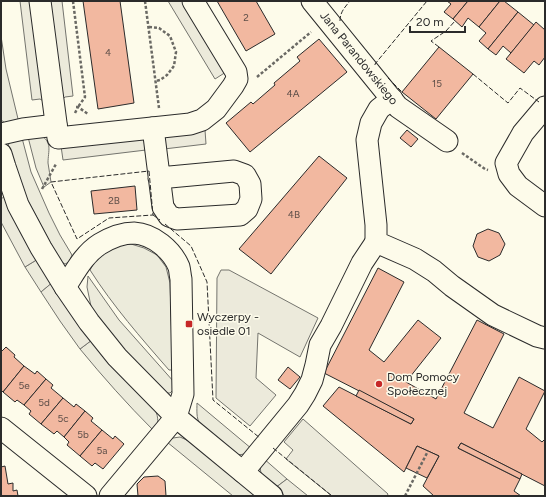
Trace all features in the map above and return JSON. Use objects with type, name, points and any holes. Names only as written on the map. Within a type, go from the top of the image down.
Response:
[{"type":"street","points":[[40,1],[58,138],[156,119],[190,124],[202,120],[216,109],[233,86],[236,79],[236,72],[193,1]]},
{"type":"street","name":"Jana Parandowskiego","points":[[312,1],[398,107],[448,141]]},
{"type":"street","points":[[243,472],[298,405],[305,394],[312,380],[320,345],[362,263],[376,242],[376,225],[367,140],[371,123],[379,110],[392,99]]},
{"type":"street","points":[[545,107],[523,133],[506,163],[510,174],[518,186],[545,206]]},
{"type":"street","points":[[156,119],[159,178]]},
{"type":"street","points":[[1,134],[23,129],[56,125]]},
{"type":"street","points":[[2,163],[18,205],[41,248],[89,322],[117,357],[176,417],[243,472],[268,495]]},
{"type":"street","points":[[65,287],[81,261],[98,245],[125,234],[136,233],[154,239],[169,252],[176,261],[179,269],[181,279],[183,394],[176,417],[110,496]]},
{"type":"street","points":[[376,242],[415,259],[434,271],[452,286],[493,315],[537,336],[545,338]]},
{"type":"street","points":[[1,428],[86,496]]},
{"type":"street","points":[[1,448],[23,446]]},
{"type":"path","points":[[145,1],[156,81],[156,119]]},
{"type":"path","points":[[253,82],[258,76],[327,18]]},
{"type":"path","points":[[149,27],[159,28],[170,36],[176,52],[174,66],[167,75],[156,81]]},
{"type":"path","points":[[448,141],[485,170],[498,174],[510,174]]},
{"type":"path","points":[[42,189],[56,164]]},
{"type":"path","points":[[405,496],[428,451]]},
{"type":"shaded area","points":[[20,1],[33,1],[45,102],[40,99],[32,100]]},
{"type":"shaded area","points":[[49,1],[62,1],[73,96],[65,97],[61,101]]},
{"type":"shaded area","points":[[168,1],[183,1],[226,72],[215,79]]},
{"type":"shaded area","points":[[1,36],[6,69],[19,123],[8,125],[1,120]]},
{"type":"shaded area","points":[[205,130],[206,144],[164,149],[163,135]]},
{"type":"shaded area","points":[[40,135],[47,141],[49,147],[48,163],[51,182],[44,187],[36,168],[28,137]]},
{"type":"shaded area","points":[[145,136],[146,150],[63,160],[61,146]]},
{"type":"shaded area","points":[[22,138],[31,172],[49,213],[72,255],[69,262],[65,264],[60,261],[19,184],[7,147],[12,139]]},
{"type":"shaded area","points":[[5,196],[38,259],[25,267],[1,222],[1,199]]},
{"type":"shaded area","points":[[131,244],[144,248],[157,255],[166,267],[170,283],[173,370],[169,370],[138,334],[90,270],[95,261],[105,253],[118,245]]},
{"type":"shaded area","points":[[38,259],[53,282],[41,292],[25,267]]},
{"type":"shaded area","points":[[221,270],[229,270],[318,318],[300,357],[258,333],[256,378],[276,395],[250,426],[216,398],[217,278]]},
{"type":"shaded area","points":[[88,276],[119,320],[174,382],[173,390],[170,393],[163,393],[124,353],[92,311],[87,287]]},
{"type":"shaded area","points":[[53,282],[92,340],[80,349],[41,292]]},
{"type":"shaded area","points":[[92,340],[154,407],[158,418],[156,430],[153,430],[134,410],[80,349]]},
{"type":"shaded area","points":[[197,403],[252,449],[241,455],[227,449],[200,424],[197,417]]},
{"type":"shaded area","points":[[303,419],[388,494],[387,496],[332,496],[286,459],[293,450],[284,442]]},
{"type":"shaded area","points":[[180,437],[189,441],[254,493],[254,496],[233,496],[167,442],[173,438]]},
{"type":"shaded area","points":[[263,458],[287,479],[275,488],[262,476],[260,468]]},
{"type":"shaded area","points":[[287,479],[308,496],[285,496],[275,488]]},
{"type":"building","points":[[83,1],[120,1],[134,103],[98,109]]},
{"type":"building","points":[[217,1],[256,1],[275,34],[246,51]]},
{"type":"building","points":[[447,1],[468,1],[453,19],[444,12],[451,4]]},
{"type":"building","points":[[468,1],[500,1],[479,27],[468,18],[462,27],[453,19]]},
{"type":"building","points":[[500,1],[504,1],[518,12],[488,49],[479,41],[486,33],[479,27]]},
{"type":"building","points":[[518,12],[534,25],[511,53],[503,46],[496,55],[488,49]]},
{"type":"building","points":[[536,22],[545,30],[545,57],[539,65],[534,61],[524,73],[506,59]]},
{"type":"building","points":[[319,39],[347,72],[250,152],[226,123],[251,102],[253,104],[275,85],[274,83],[300,61],[297,57]]},
{"type":"building","points":[[439,47],[473,74],[436,119],[402,92]]},
{"type":"building","points":[[407,130],[418,139],[411,147],[400,138]]},
{"type":"building","points":[[319,156],[347,178],[271,274],[239,249]]},
{"type":"building","points":[[135,186],[137,210],[94,214],[91,191]]},
{"type":"building","points":[[488,229],[499,233],[505,244],[500,255],[489,261],[478,257],[473,246],[477,234]]},
{"type":"building","name":"Dom Pomocy Społecznej","points":[[378,268],[404,282],[369,350],[384,362],[418,320],[441,338],[406,382],[436,399],[477,320],[504,334],[464,413],[493,428],[519,377],[545,391],[526,429],[542,442],[545,439],[545,486],[461,443],[458,448],[520,479],[514,491],[521,496],[434,496],[423,486],[439,456],[417,446],[404,472],[323,406],[339,387],[411,424],[414,419],[324,373]]},
{"type":"building","points":[[6,347],[24,366],[3,392],[1,390],[1,352]]},
{"type":"building","points":[[24,366],[35,374],[37,371],[46,379],[24,405],[17,400],[15,402],[3,392]]},
{"type":"building","points":[[288,367],[300,377],[290,389],[278,380]]},
{"type":"building","points":[[46,379],[53,385],[51,388],[63,398],[41,424],[29,414],[31,411],[24,405]]},
{"type":"building","points":[[359,390],[414,419],[411,424],[356,396]]},
{"type":"building","points":[[63,398],[74,407],[76,404],[85,411],[64,437],[57,431],[54,434],[41,424]]},
{"type":"building","points":[[85,411],[93,418],[91,421],[102,430],[80,456],[67,445],[69,442],[64,437]]},
{"type":"building","points":[[102,430],[113,439],[115,436],[124,444],[103,469],[95,463],[92,466],[80,456]]},
{"type":"building","points":[[461,443],[522,474],[520,479],[458,448]]},
{"type":"building","points":[[417,446],[439,456],[427,478],[406,468]]},
{"type":"building","points":[[5,466],[8,484],[13,483],[13,491],[17,490],[18,496],[1,496],[1,467]]},
{"type":"building","points":[[158,476],[165,481],[166,496],[138,496],[137,484],[144,477]]},
{"type":"fence","points":[[340,21],[342,12],[350,1]]},
{"type":"fence","points":[[375,65],[427,1]]},
{"type":"fence","points":[[439,47],[431,41],[446,31],[455,21]]},
{"type":"fence","points":[[473,74],[508,103],[520,88],[539,102]]},
{"type":"fence","points":[[388,78],[402,92]]},
{"type":"fence","points":[[149,171],[153,215],[109,218],[77,239],[51,182],[149,171]]},
{"type":"fence","points":[[153,215],[160,220]]},
{"type":"fence","points":[[165,224],[191,246],[207,282],[213,400],[260,438]]},
{"type":"fence","points":[[273,448],[332,496]]},
{"type":"place","name":"Wyczerpy - osiedle 01","points":[[189,324]]},
{"type":"place","name":"Dom Pomocy Społecznej","points":[[379,384]]}]
